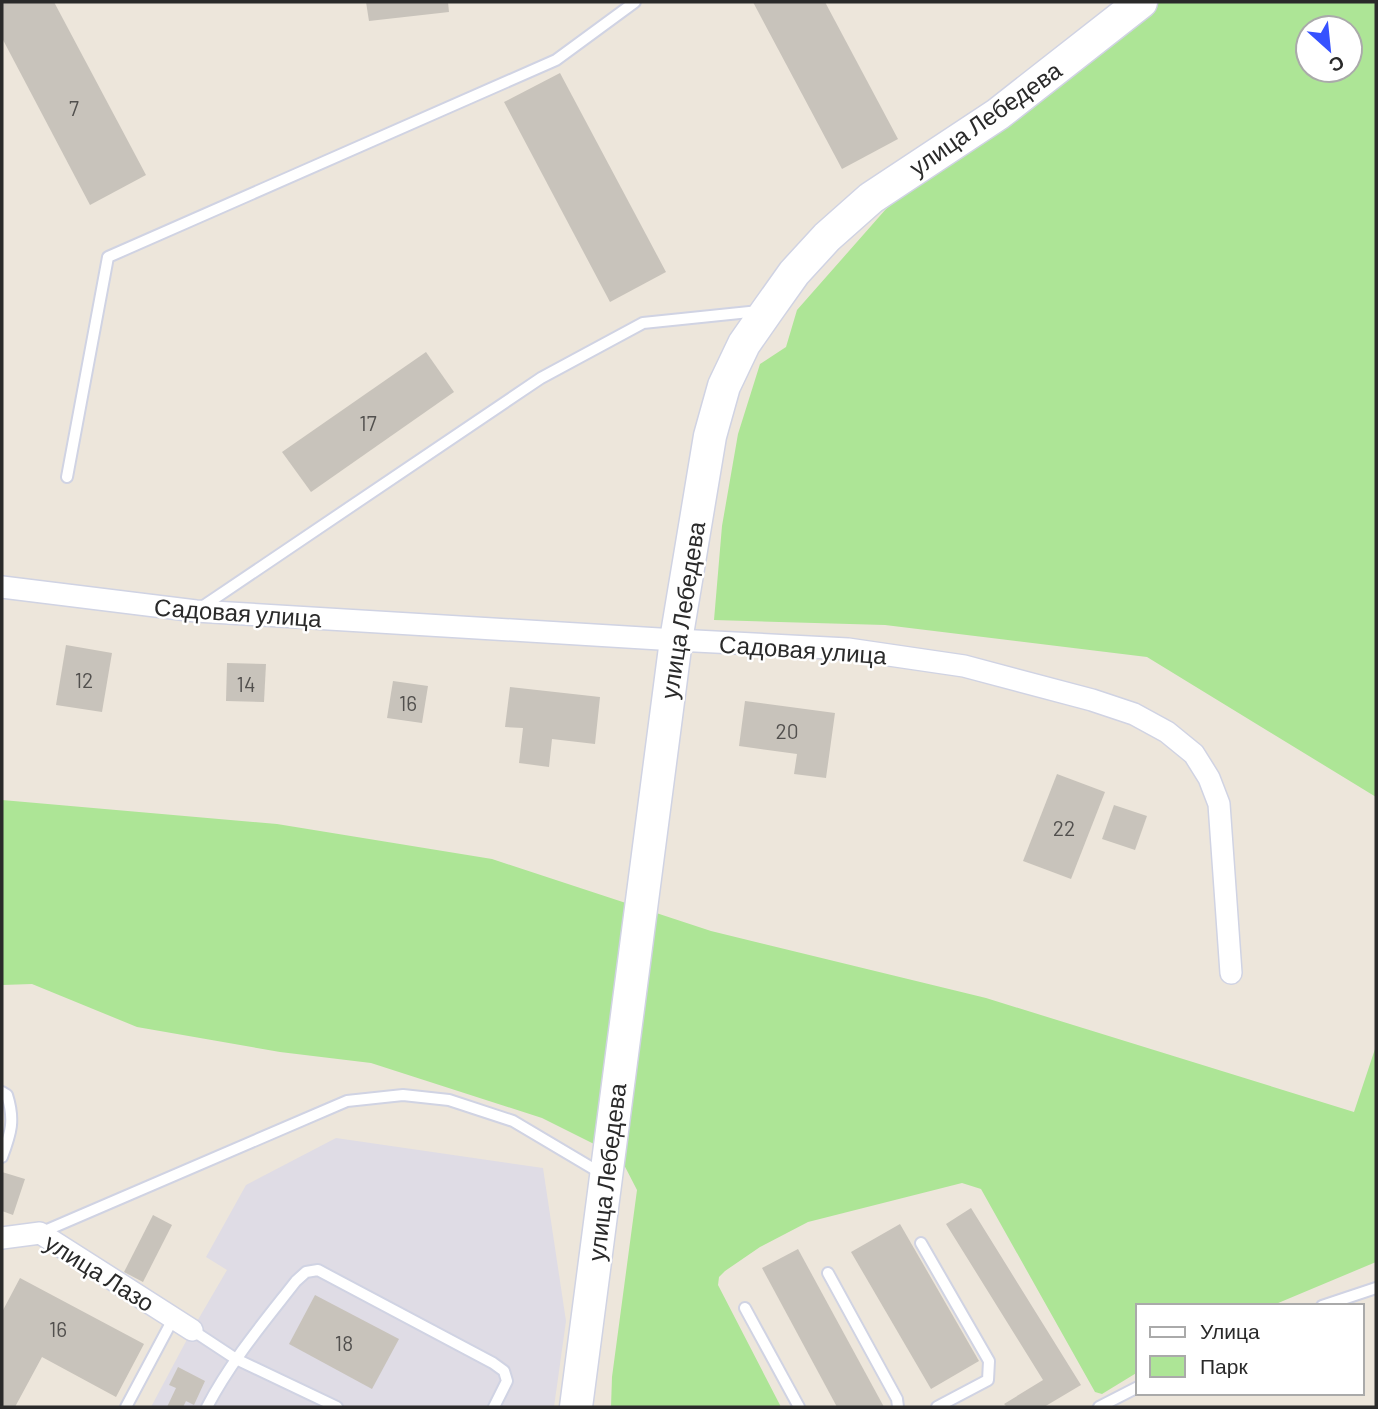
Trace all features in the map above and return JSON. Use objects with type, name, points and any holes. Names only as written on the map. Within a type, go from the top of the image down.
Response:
[{"type":"street","name":"улица Лебедева","points":[[576,1407],[676,640],[710,436],[724,386],[744,344],[767,310],[794,272],[827,237],[871,198],[998,114],[1142,2]]},
{"type":"street","name":"Садовая улица","points":[[2,587],[196,611],[848,649],[964,666],[1092,700],[1134,714],[1167,732],[1194,754],[1209,778],[1219,804],[1231,973]]},
{"type":"street","name":"улица Лазо","points":[[2,1238],[40,1233],[192,1330]]},
{"type":"lane","points":[[67,477],[108,257],[556,60],[635,2]]},
{"type":"lane","points":[[196,611],[541,377],[643,323],[767,310]]},
{"type":"lane","points":[[2,1092],[7,1095],[12,1111],[10,1136],[2,1157]]},
{"type":"lane","points":[[40,1233],[347,1101],[403,1095],[449,1100],[513,1121],[605,1176]]},
{"type":"lane","points":[[921,1242],[989,1361],[988,1380],[937,1407]]},
{"type":"lane","points":[[207,1407],[221,1380],[296,1281],[306,1272],[318,1270],[504,1371],[507,1381],[494,1407]]},
{"type":"lane","points":[[828,1273],[897,1399],[898,1407]]},
{"type":"lane","points":[[1328,1304],[1376,1288]]},
{"type":"lane","points":[[746,1308],[800,1407]]},
{"type":"lane","points":[[126,1407],[173,1318]]},
{"type":"lane","points":[[192,1330],[236,1359],[337,1407]]},
{"type":"lane","points":[[1099,1407],[1136,1388]]},
{"type":"shaded area","points":[[336,1138],[543,1168],[566,1321],[554,1407],[151,1407],[227,1270],[206,1257],[246,1185]]},
{"type":"green space","points":[[1151,2],[1376,2],[1376,797],[1147,657],[885,625],[714,620],[722,526],[738,434],[760,364],[786,347],[797,310],[886,209]]},
{"type":"green space","points":[[2,800],[277,824],[492,859],[711,931],[986,998],[1354,1112],[1376,1046],[1376,1262],[1276,1304],[1136,1304],[1136,1373],[1102,1394],[1095,1392],[981,1189],[962,1183],[808,1222],[760,1247],[719,1277],[718,1285],[781,1407],[611,1407],[612,1377],[637,1190],[620,1157],[542,1118],[371,1063],[280,1052],[137,1027],[32,984],[2,985]]},
{"type":"building","points":[[2,2],[54,2],[146,175],[90,205],[2,38]]},
{"type":"building","points":[[366,2],[448,2],[449,12],[369,21]]},
{"type":"building","points":[[753,2],[825,2],[898,139],[842,169]]},
{"type":"building","points":[[560,73],[666,272],[610,302],[504,102]]},
{"type":"building","points":[[426,352],[454,392],[311,492],[282,452]]},
{"type":"building","points":[[66,645],[112,653],[102,712],[56,705]]},
{"type":"building","points":[[227,663],[266,664],[264,702],[226,701]]},
{"type":"building","points":[[393,681],[428,686],[422,723],[387,718]]},
{"type":"building","points":[[510,687],[600,697],[595,744],[552,739],[549,767],[519,763],[523,728],[505,727]]},
{"type":"building","points":[[745,701],[835,713],[826,778],[794,774],[797,754],[739,746]]},
{"type":"building","points":[[1057,774],[1105,792],[1071,879],[1023,861]]},
{"type":"building","points":[[1114,805],[1147,816],[1135,850],[1102,839]]},
{"type":"building","points":[[2,1172],[25,1179],[13,1215],[2,1211]]},
{"type":"building","points":[[971,1208],[1081,1385],[1044,1407],[1007,1407],[1004,1404],[1043,1380],[946,1224]]},
{"type":"building","points":[[153,1215],[172,1225],[143,1282],[124,1272]]},
{"type":"building","points":[[900,1224],[979,1361],[931,1389],[851,1252]]},
{"type":"building","points":[[798,1249],[884,1407],[837,1407],[762,1268]]},
{"type":"building","points":[[20,1278],[144,1344],[116,1397],[42,1357],[15,1407],[2,1407],[2,1312]]},
{"type":"building","points":[[315,1295],[399,1339],[372,1389],[289,1344]]},
{"type":"building","points":[[178,1367],[205,1381],[194,1405],[186,1401],[183,1407],[167,1407],[176,1388],[169,1385]]}]
